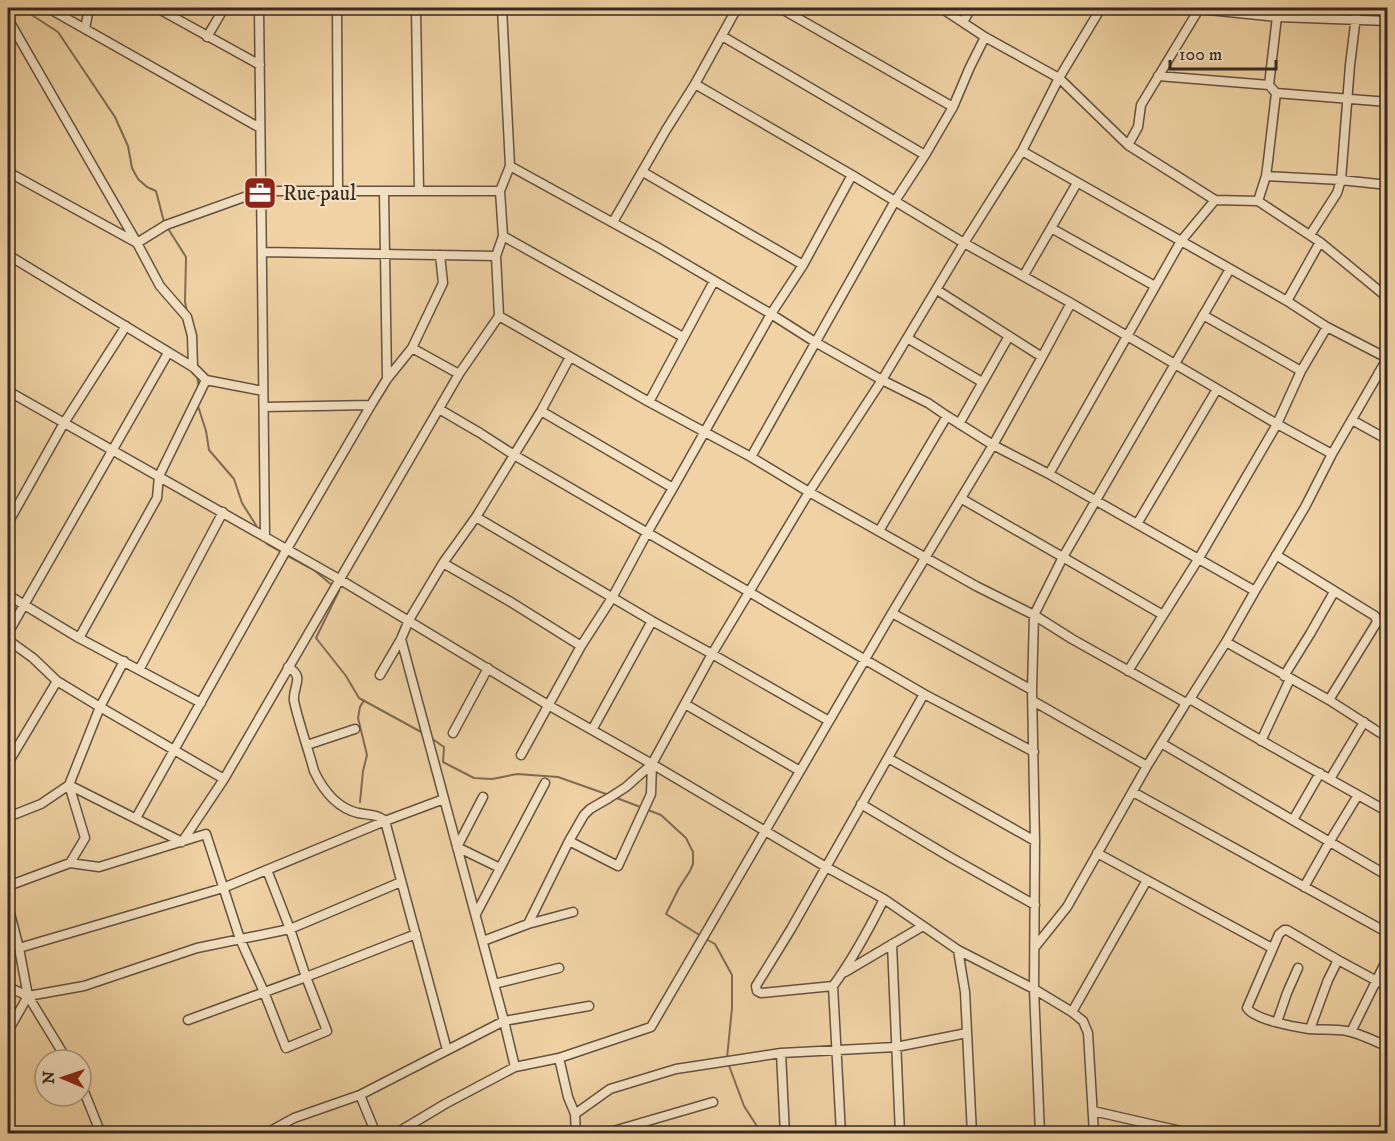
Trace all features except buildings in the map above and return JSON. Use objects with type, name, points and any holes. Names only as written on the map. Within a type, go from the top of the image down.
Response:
[{"type":"street","points":[[48,8],[260,128]]},
{"type":"street","points":[[85,29],[89,8]]},
{"type":"street","points":[[157,8],[260,65]]},
{"type":"street","points":[[207,37],[224,8]]},
{"type":"street","points":[[259,8],[265,537]]},
{"type":"street","points":[[301,8],[371,8]]},
{"type":"street","points":[[338,8],[338,191]]},
{"type":"street","points":[[416,8],[419,191]]},
{"type":"street","points":[[182,842],[224,778],[459,374],[499,316],[496,256],[503,236],[500,191],[510,166],[502,8]]},
{"type":"street","points":[[613,222],[737,8]]},
{"type":"street","points":[[780,8],[953,107]]},
{"type":"street","points":[[941,8],[985,37],[1059,78],[1128,145],[1215,200],[1258,201],[1320,242],[1388,298]]},
{"type":"street","points":[[963,22],[971,8]]},
{"type":"street","points":[[528,924],[584,815],[626,787],[652,764],[712,654],[808,492],[882,380],[1022,151],[1098,8]]},
{"type":"street","points":[[1128,145],[1138,127],[1141,105],[1198,8],[1278,17],[1388,21]]},
{"type":"street","points":[[1269,85],[1278,8]]},
{"type":"street","points":[[1310,235],[1337,193],[1341,180],[1357,8]]},
{"type":"street","points":[[8,19],[160,286],[187,317],[192,336],[193,367]]},
{"type":"street","points":[[722,36],[925,155]]},
{"type":"street","points":[[751,457],[895,201],[953,107],[985,37]]},
{"type":"street","points":[[1158,76],[1269,85],[1276,93],[1388,102]]},
{"type":"street","points":[[695,84],[964,243],[1024,275],[1332,454]]},
{"type":"street","points":[[1258,201],[1266,176],[1276,93]]},
{"type":"street","points":[[1022,151],[1327,327],[1387,358],[1383,374],[1332,454],[1305,507],[1226,642],[1161,743],[1061,916],[1035,948]]},
{"type":"street","points":[[510,166],[613,222],[882,380],[928,403],[993,445],[1049,474],[1255,591]]},
{"type":"street","points":[[8,172],[137,243]]},
{"type":"street","points":[[642,172],[803,265]]},
{"type":"street","points":[[521,755],[771,314],[803,265],[852,175]]},
{"type":"street","points":[[1266,176],[1388,185]]},
{"type":"street","points":[[1024,275],[1077,183]]},
{"type":"street","points":[[137,243],[166,225],[261,191],[500,191]]},
{"type":"street","points":[[384,191],[387,379]]},
{"type":"street","points":[[1049,474],[1180,241],[1215,200]]},
{"type":"street","points":[[1051,228],[1155,286]]},
{"type":"street","points":[[503,236],[683,337]]},
{"type":"street","points":[[1287,302],[1320,242]]},
{"type":"street","points":[[262,252],[496,256]]},
{"type":"street","points":[[8,255],[193,367],[206,380],[263,391]]},
{"type":"street","points":[[136,818],[287,549],[387,379],[412,348],[443,283],[440,255]]},
{"type":"street","points":[[1040,1134],[1034,989],[1035,841],[1032,690],[1034,615],[1095,500],[1230,269]]},
{"type":"street","points":[[649,402],[714,281]]},
{"type":"street","points":[[937,290],[1042,357]]},
{"type":"street","points":[[395,1134],[445,1104],[515,1067],[559,1058],[651,1027],[892,613],[962,499],[1071,303]]},
{"type":"street","points":[[1203,315],[1301,371]]},
{"type":"street","points":[[499,316],[649,402],[751,457],[808,492],[1034,615],[1128,671],[1287,754],[1388,812]]},
{"type":"street","points":[[8,523],[64,423],[126,326]]},
{"type":"street","points":[[1128,671],[1277,424],[1301,371],[1327,327]]},
{"type":"street","points":[[959,424],[1009,336]]},
{"type":"street","points":[[907,338],[982,382]]},
{"type":"street","points":[[412,348],[459,374]]},
{"type":"street","points":[[8,633],[168,353]]},
{"type":"street","points":[[380,675],[443,563],[476,517],[541,411],[570,357]]},
{"type":"street","points":[[79,638],[157,498],[159,476],[206,380]]},
{"type":"street","points":[[1137,524],[1217,389]]},
{"type":"street","points":[[8,391],[339,579],[548,705],[884,899],[958,950],[1034,989],[1072,1012],[1083,1022],[1088,1033],[1094,1134]]},
{"type":"street","points":[[264,407],[372,405]]},
{"type":"street","points":[[439,409],[924,694],[1034,752]]},
{"type":"street","points":[[541,411],[674,488]]},
{"type":"street","points":[[879,531],[946,416]]},
{"type":"street","points":[[1352,420],[1388,440]]},
{"type":"street","points":[[962,499],[1163,615]]},
{"type":"street","points":[[139,670],[223,512]]},
{"type":"street","points":[[476,517],[612,598],[829,721]]},
{"type":"street","points":[[1276,555],[1377,619],[1329,700]]},
{"type":"street","points":[[443,563],[581,646]]},
{"type":"street","points":[[1261,741],[1287,677],[1334,592]]},
{"type":"street","points":[[8,595],[79,638],[201,703]]},
{"type":"street","points":[[892,613],[1032,690]]},
{"type":"street","points":[[592,730],[652,621]]},
{"type":"street","points":[[401,639],[515,1067]]},
{"type":"street","points":[[8,640],[33,658],[57,681],[224,778]]},
{"type":"street","points":[[1226,642],[1329,700],[1388,738]]},
{"type":"street","points":[[8,817],[41,804],[69,785],[100,708],[124,662]]},
{"type":"street","points":[[288,667],[296,672],[298,679],[293,698],[319,781],[346,809],[379,816],[385,821],[447,1050]]},
{"type":"street","points":[[453,733],[488,668]]},
{"type":"street","points":[[8,763],[57,681]]},
{"type":"street","points":[[833,986],[761,993],[757,991],[756,986],[791,929],[924,694]]},
{"type":"street","points":[[1033,701],[1148,766]]},
{"type":"street","points":[[685,704],[800,771]]},
{"type":"street","points":[[1330,779],[1364,722]]},
{"type":"street","points":[[307,745],[355,729]]},
{"type":"street","points":[[1161,743],[1388,876]]},
{"type":"street","points":[[888,758],[1035,841]]},
{"type":"street","points":[[569,841],[618,866],[651,794],[652,764]]},
{"type":"street","points":[[1293,820],[1320,773]]},
{"type":"street","points":[[476,914],[545,783]]},
{"type":"street","points":[[69,785],[182,842]]},
{"type":"street","points":[[69,785],[85,838],[70,863]]},
{"type":"street","points":[[1133,792],[1388,933]]},
{"type":"street","points":[[1304,887],[1358,795]]},
{"type":"street","points":[[457,847],[483,797]]},
{"type":"street","points":[[19,948],[223,888],[444,799]]},
{"type":"street","points":[[861,804],[1035,905]]},
{"type":"street","points":[[8,886],[70,863],[99,867],[206,834],[240,939],[286,1048],[327,1031],[267,870]]},
{"type":"street","points":[[457,847],[500,868]]},
{"type":"street","points":[[1097,853],[1272,948]]},
{"type":"street","points":[[1072,1012],[1147,880]]},
{"type":"street","points":[[8,987],[28,996],[84,986],[197,948],[290,929],[401,882]]},
{"type":"street","points":[[842,1134],[833,986],[871,926],[884,899]]},
{"type":"street","points":[[8,906],[28,996],[60,1048]]},
{"type":"street","points":[[483,941],[528,924],[573,912]]},
{"type":"street","points":[[842,974],[923,926]]},
{"type":"street","points":[[1388,987],[1284,930],[1279,934],[1272,948],[1247,1008],[1251,1014],[1277,1022],[1310,1029],[1337,1029],[1351,1032],[1388,1047]]},
{"type":"street","points":[[188,1020],[416,934]]},
{"type":"street","points":[[892,944],[900,1134]]},
{"type":"street","points":[[958,950],[965,992],[972,1134]]},
{"type":"street","points":[[1351,1032],[1388,957]]},
{"type":"street","points":[[1310,1029],[1338,960]]},
{"type":"street","points":[[494,984],[559,968]]},
{"type":"street","points":[[1277,1022],[1298,968]]},
{"type":"street","points":[[8,1030],[28,996]]},
{"type":"street","points":[[265,1134],[294,1118],[360,1095],[504,1022],[589,1006]]},
{"type":"street","points":[[575,1114],[610,1089],[676,1069],[781,1053],[896,1047],[968,1033]]},
{"type":"street","points":[[781,1053],[785,1134]]},
{"type":"street","points":[[559,1058],[568,1097],[575,1114],[576,1134]]},
{"type":"street","points":[[360,1095],[376,1134]]},
{"type":"street","points":[[603,1134],[713,1102]]},
{"type":"street","points":[[82,1134],[100,1131],[91,1108]]},
{"type":"street","points":[[1093,1111],[1194,1134]]},
{"type":"waterway","points":[[21,8],[58,32],[115,117],[128,146],[132,168],[138,179],[156,191],[164,222]]},
{"type":"waterway","points":[[167,227],[186,257],[185,302],[187,312]]},
{"type":"waterway","points":[[197,376],[199,388]]},
{"type":"waterway","points":[[198,406],[209,450],[234,479],[242,503],[259,530]]},
{"type":"waterway","points":[[265,540],[267,544],[281,552]]},
{"type":"waterway","points":[[286,555],[314,570],[339,591],[316,638],[346,676],[359,698],[423,733]]},
{"type":"waterway","points":[[360,802],[367,755],[358,718],[364,700]]},
{"type":"waterway","points":[[431,738],[444,747],[443,762],[474,778],[492,779],[517,774],[558,777],[609,795]]},
{"type":"waterway","points":[[614,797],[643,808]]},
{"type":"waterway","points":[[648,810],[661,815],[686,838],[693,852],[693,864],[690,871],[666,914],[701,936]]},
{"type":"waterway","points":[[706,939],[715,944],[732,975],[732,1008],[727,1058]]},
{"type":"waterway","points":[[728,1063],[744,1106],[762,1134]]},
{"type":"place","name":"Rue paul","points":[[260,193]]}]
